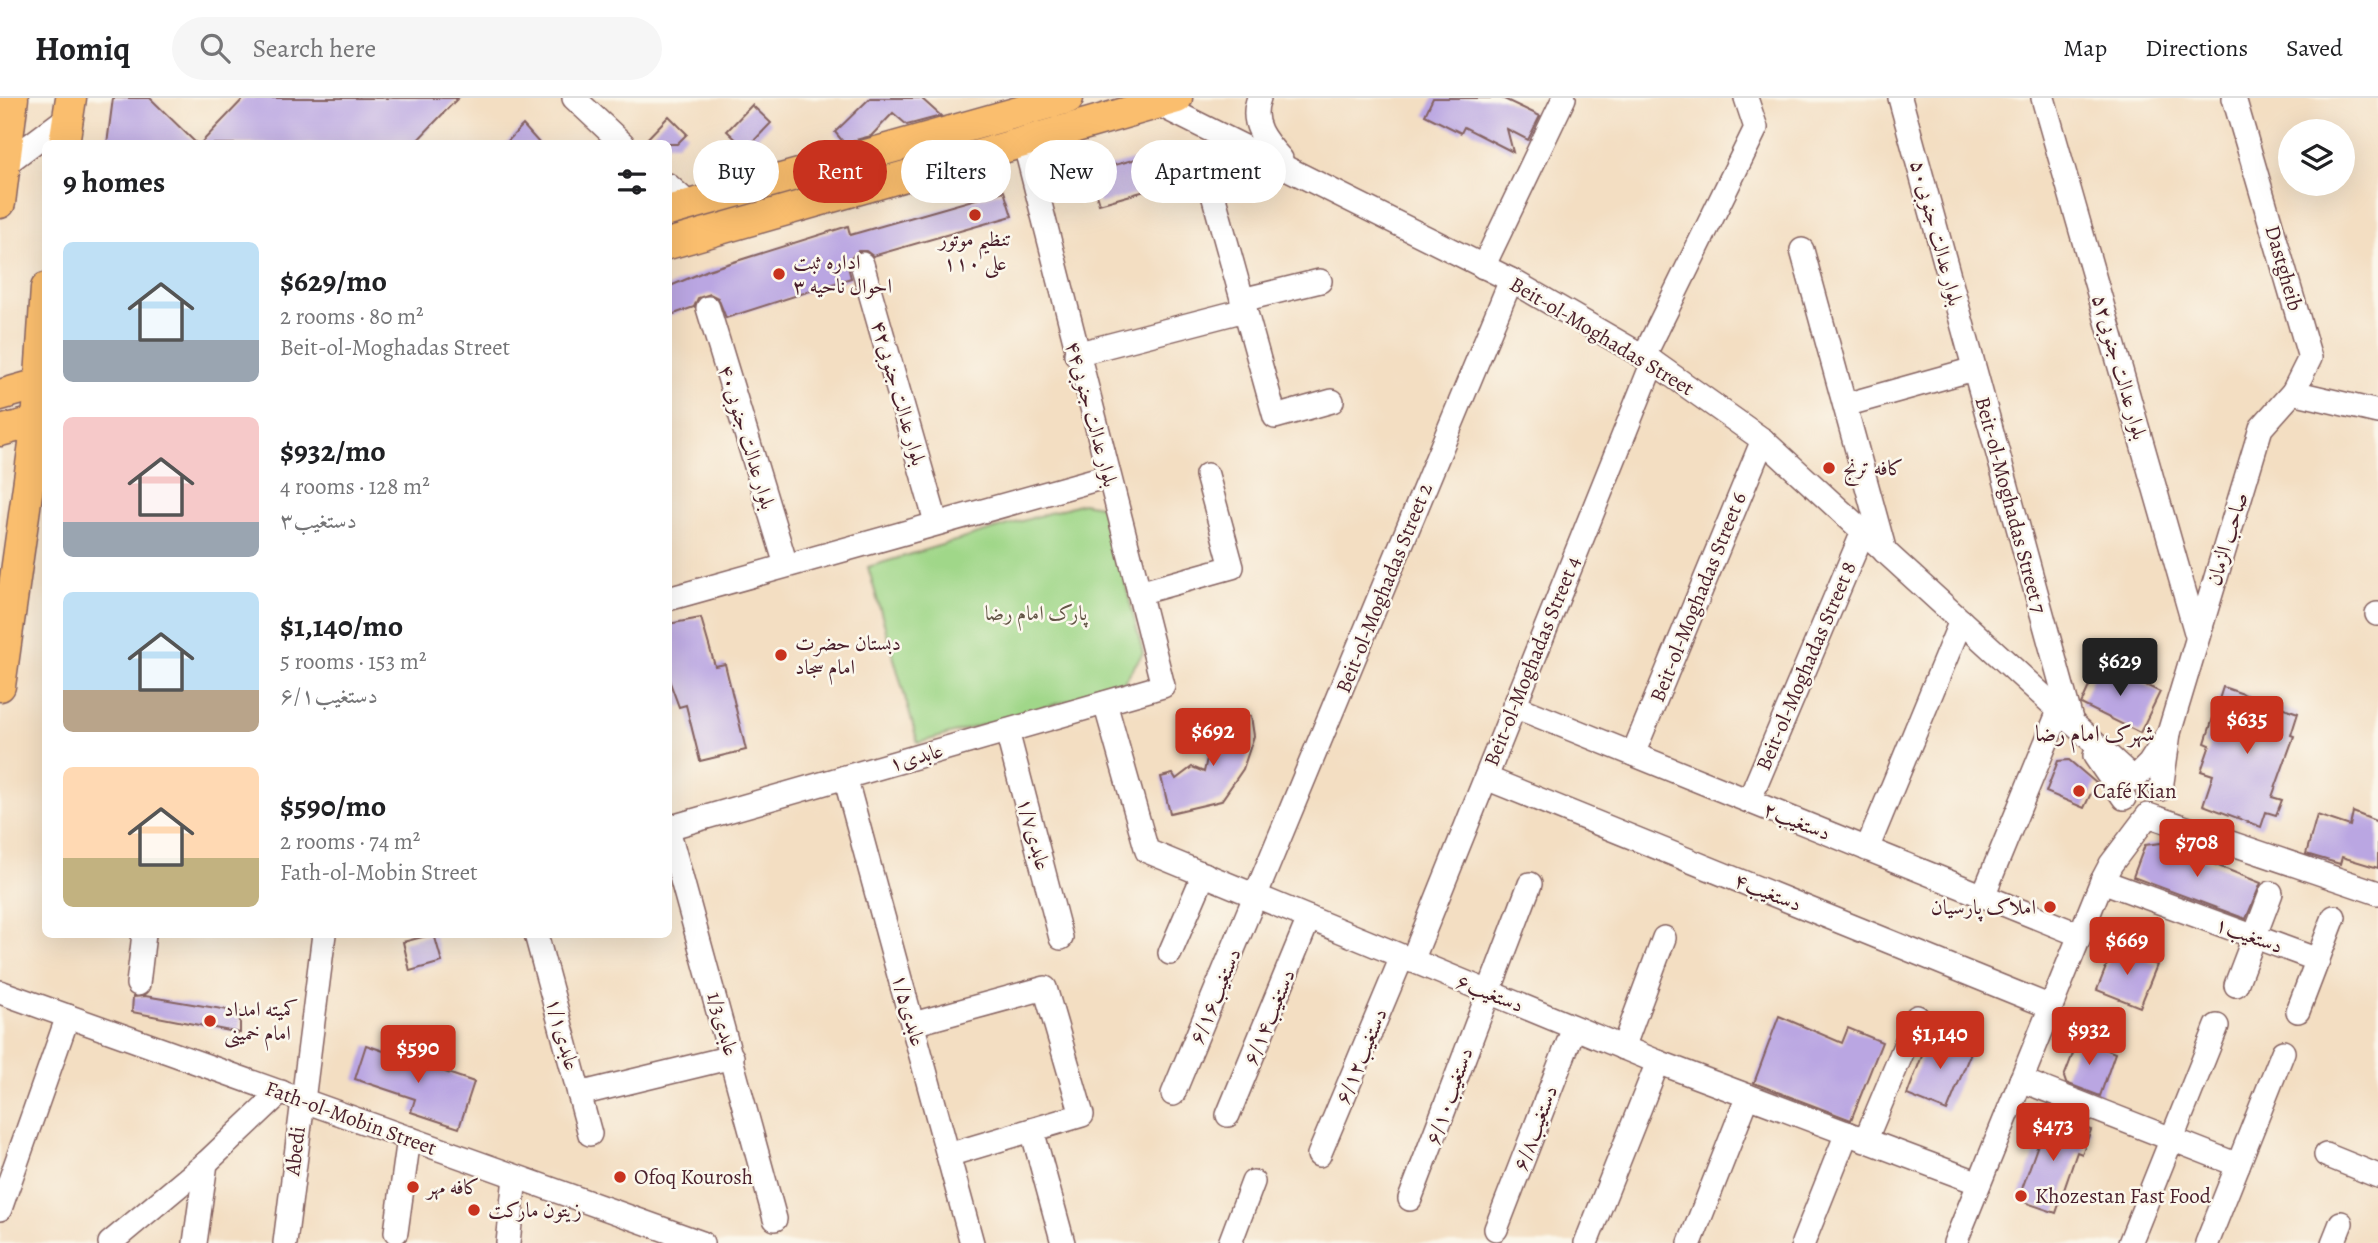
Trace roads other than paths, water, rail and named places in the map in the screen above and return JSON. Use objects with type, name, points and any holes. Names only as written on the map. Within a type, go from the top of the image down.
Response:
[{"type":"main road","points":[[0,203],[2,165],[13,98]]},
{"type":"main road","points":[[887,147],[1009,107],[1068,98]]},
{"type":"main road","points":[[887,181],[1166,101]]},
{"type":"main road","points":[[679,208],[793,177]]},
{"type":"main road","points":[[672,243],[810,203]]},
{"type":"main road","points":[[0,395],[42,383],[41,421],[7,578],[0,686]]},
{"type":"main road","points":[[0,431],[41,421]]},
{"type":"street","points":[[573,98],[619,140]]},
{"type":"street","points":[[1259,98],[1255,109],[1263,139],[1288,167]]},
{"type":"street","points":[[1483,267],[1564,98]]},
{"type":"street","name":"Beit-ol-Moghadas Street 4","points":[[1407,959],[1486,778],[1648,359],[1756,128],[1746,98]]},
{"type":"street","name":"بلوار عدالت جنوبی۵۰","points":[[1900,98],[1974,369]]},
{"type":"street","name":"بلوار عدالت جنوبی۵۲","points":[[2043,98],[2197,636]]},
{"type":"street","name":"Dastgheib","points":[[2234,98],[2310,358]]},
{"type":"street","name":"Beit-ol-Moghadas Street","points":[[1166,101],[1288,167],[1511,280],[1648,359],[1763,440],[2065,716],[2143,798]]},
{"type":"street","points":[[2,165],[68,120]]},
{"type":"street","name":"بلوار عدالت جنوبی۴۴","points":[[1024,141],[1076,354],[1163,686]]},
{"type":"street","points":[[1215,203],[1275,417],[1332,401]]},
{"type":"street","points":[[1802,250],[1885,552]]},
{"type":"street","name":"بلوار عدالت جنوبی۴۲","points":[[862,264],[936,522]]},
{"type":"street","name":"Beit-ol-Moghadas Street 2","points":[[1257,897],[1511,280]]},
{"type":"street","points":[[1076,354],[1320,281]]},
{"type":"street","name":"بلوار عدالت جنوبی۴۰","points":[[708,309],[786,565]]},
{"type":"street","name":"صاحب الزمان","points":[[2106,872],[2143,798],[2149,764],[2169,733],[2261,428],[2293,392],[2310,358]]},
{"type":"street","points":[[1845,405],[1974,369]]},
{"type":"street","name":"Beit-ol-Moghadas Street 7","points":[[1974,369],[2065,716]]},
{"type":"street","points":[[2293,392],[2378,412]]},
{"type":"street","name":"Beit-ol-Moghadas Street 6","points":[[1633,754],[1763,440]]},
{"type":"street","points":[[1139,593],[1232,567],[1207,475]]},
{"type":"street","points":[[672,597],[936,522],[1108,477]]},
{"type":"street","name":"Beit-ol-Moghadas Street 8","points":[[1749,801],[1863,532]]},
{"type":"street","points":[[1867,849],[1961,621]]},
{"type":"street","name":"۱عابدی","points":[[672,827],[1163,686]]},
{"type":"street","name":"دستغیب۶","points":[[1105,703],[1147,851],[1658,1062],[1979,1183]]},
{"type":"street","name":"۲دستغیب","points":[[1514,706],[2080,935]]},
{"type":"street","points":[[1983,896],[2065,716]]},
{"type":"street","name":"عابدی۱/۷","points":[[1007,731],[1061,938]]},
{"type":"street","name":"عابدی۱/۵","points":[[845,777],[972,1243]]},
{"type":"street","name":"دستغیب۴","points":[[1486,778],[2051,1007]]},
{"type":"street","points":[[2143,798],[2185,827],[2378,893]]},
{"type":"street","name":"عابدی1/3","points":[[672,842],[775,1219]]},
{"type":"street","points":[[1955,1243],[2106,872]]},
{"type":"street","name":"دستغیب۱","points":[[2106,872],[2254,937],[2318,960]]},
{"type":"street","points":[[1170,953],[1204,874]]},
{"type":"street","name":"دستغیب۶/۱۰","points":[[1410,1199],[1530,884]]},
{"type":"street","points":[[2236,985],[2271,893]]},
{"type":"street","name":"دستغیب۶/۱۶","points":[[1173,1094],[1257,897]]},
{"type":"street","points":[[2298,1011],[2334,917]]},
{"type":"street","name":"دستغیب۶/۱۴","points":[[1228,1115],[1310,918]]},
{"type":"street","points":[[138,984],[144,938]]},
{"type":"street","name":"Abedi","points":[[285,1243],[291,1096],[323,938]]},
{"type":"street","name":"عابدی۱/۱","points":[[537,938],[590,1134]]},
{"type":"street","points":[[1623,1048],[1664,938]]},
{"type":"street","name":"دستغیب۶/۱۲","points":[[1319,1155],[1407,959]]},
{"type":"street","points":[[913,1024],[1045,988],[1082,1115],[948,1155]]},
{"type":"street","name":"Fath-ol-Mobin Street","points":[[0,992],[702,1243]]},
{"type":"street","points":[[0,1207],[9,1157],[68,1016]]},
{"type":"street","points":[[1803,1243],[1917,1017]]},
{"type":"street","points":[[2130,1243],[2217,1026]]},
{"type":"street","name":"دستغیب۶/۸","points":[[1496,1229],[1574,1028]]},
{"type":"street","points":[[2207,1243],[2283,1052]]},
{"type":"street","points":[[579,1094],[732,1057]]},
{"type":"street","points":[[1586,1243],[1658,1062]]},
{"type":"street","points":[[2021,1080],[2238,1165]]},
{"type":"street","points":[[110,1243],[291,1096]]},
{"type":"street","points":[[1690,1243],[1748,1096]]},
{"type":"street","points":[[1032,1130],[1063,1243]]},
{"type":"street","points":[[396,1232],[409,1138]]},
{"type":"street","points":[[2326,1155],[2378,1176]]},
{"type":"street","points":[[195,1243],[206,1163]]},
{"type":"street","points":[[508,1243],[515,1177]]},
{"type":"street","points":[[1230,1243],[1253,1182]]},
{"type":"place","name":"تنظیم موتور علی ۱۱۰","points":[[975,215]]},
{"type":"place","name":"اداره ثبت احوال ناحیه ۳","points":[[779,274]]},
{"type":"place","name":"کافه ترنج","points":[[1829,468]]},
{"type":"place","name":"دبستان حضرت امام سجاد","points":[[781,655]]},
{"type":"place","name":"Café Kian","points":[[2079,791]]},
{"type":"place","name":"املاک پارسیان","points":[[2050,907]]},
{"type":"place","name":"کمیته امداد امام خمینی","points":[[210,1021]]},
{"type":"place","name":"Ofoq Kourosh","points":[[620,1177]]},
{"type":"place","name":"کافه مهر","points":[[413,1187]]},
{"type":"place","name":"Khozestan Fast Food","points":[[2021,1196]]},
{"type":"place","name":"زیتون مارکت","points":[[474,1210]]},
{"type":"district","name":"شهرک امام رضا","points":[[2095,733]]},
{"type":"park label","name":"پارک امام رضا","points":[[1036,613]]}]
